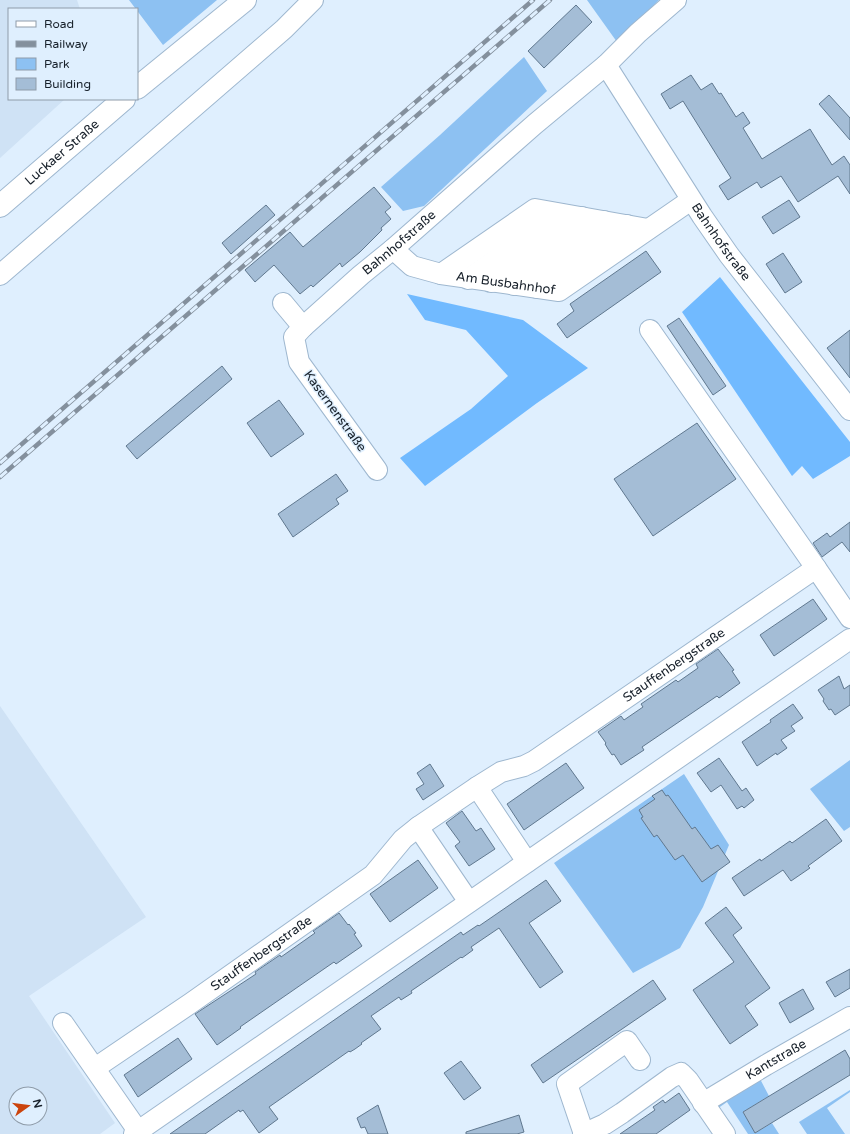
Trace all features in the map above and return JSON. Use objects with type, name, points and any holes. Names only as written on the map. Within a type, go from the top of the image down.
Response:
[{"type":"main road","points":[[138,87],[245,0]]},
{"type":"main road","name":"Luckaer Straße","points":[[0,206],[123,100]]},
{"type":"street","points":[[0,274],[284,29],[314,0]]},
{"type":"street","name":"Bahnhofstraße","points":[[295,349],[294,337],[303,327],[535,124],[606,65],[638,33],[676,0]]},
{"type":"street","name":"Bahnhofstraße","points":[[606,65],[691,200],[732,260],[850,410]]},
{"type":"street","name":"Am Busbahnhof","points":[[393,249],[412,266],[441,274],[559,291],[691,200]]},
{"type":"street","name":"Am Busbahnhof","points":[[441,274],[535,209],[648,229]]},
{"type":"street","points":[[468,279],[561,214]]},
{"type":"street","points":[[491,282],[582,218]]},
{"type":"street","points":[[514,285],[604,221]]},
{"type":"street","points":[[537,288],[627,225]]},
{"type":"street","points":[[283,303],[303,327]]},
{"type":"street","points":[[650,330],[850,618]]},
{"type":"street","name":"Kasernenstraße","points":[[295,349],[299,362],[377,470]]},
{"type":"street","name":"Stauffenbergstraße","points":[[95,1068],[191,1003],[373,875],[402,839],[418,827],[501,772],[524,766],[545,754],[816,568]]},
{"type":"street","points":[[63,1023],[95,1068],[136,1132],[850,639]]},
{"type":"street","points":[[477,787],[527,862]]},
{"type":"street","points":[[418,827],[469,902]]},
{"type":"street","name":"Kantstraße","points":[[703,1103],[766,1065],[848,1024]]},
{"type":"street","points":[[640,1060],[626,1041],[567,1084],[584,1134],[605,1124],[672,1077],[681,1073],[688,1080],[725,1134]]},
{"type":"shaded area","points":[[0,0],[77,0],[80,8],[8,8],[8,100],[64,100],[0,158]]},
{"type":"shaded area","points":[[720,277],[850,442],[850,456],[813,479],[802,466],[792,476],[682,312]]},
{"type":"shaded area","points":[[407,294],[523,320],[588,368],[537,403],[425,486],[400,458],[471,409],[508,376],[466,330],[425,320]]},
{"type":"shaded area","points":[[0,706],[146,917],[29,996],[115,1123],[100,1134],[0,1134]]},
{"type":"green space","points":[[129,0],[217,0],[163,45],[138,12],[138,8],[135,8]]},
{"type":"green space","points":[[587,0],[659,0],[617,42]]},
{"type":"green space","points":[[524,57],[547,91],[424,206],[403,211],[381,187],[440,135]]},
{"type":"green space","points":[[850,760],[850,827],[844,831],[810,789]]},
{"type":"green space","points":[[684,774],[729,845],[703,907],[680,948],[633,973],[554,863]]},
{"type":"green space","points":[[759,1077],[769,1096],[743,1112],[755,1133],[772,1123],[779,1134],[748,1134],[727,1102],[717,1109],[717,1104]]},
{"type":"green space","points":[[850,1090],[850,1092],[827,1108],[845,1134],[807,1134],[799,1122]]},
{"type":"building","points":[[576,5],[592,22],[544,68],[528,51]]},
{"type":"building","points":[[691,75],[701,90],[712,83],[719,94],[721,93],[736,117],[743,112],[750,123],[743,128],[762,159],[810,129],[832,165],[844,156],[850,165],[850,194],[838,176],[798,202],[781,176],[761,188],[757,182],[728,200],[719,186],[731,178],[683,101],[670,109],[661,94]]},
{"type":"building","points":[[829,95],[850,118],[850,140],[819,104]]},
{"type":"building","points":[[374,187],[391,207],[385,212],[391,219],[360,252],[342,267],[340,263],[313,287],[311,285],[300,294],[274,265],[255,282],[245,270],[290,232],[303,247]]},
{"type":"building","points":[[789,200],[800,217],[773,234],[762,217]]},
{"type":"building","points":[[266,205],[275,215],[231,254],[222,243]]},
{"type":"building","points":[[646,251],[661,272],[567,338],[557,324],[574,311],[570,304]]},
{"type":"building","points":[[783,253],[802,282],[785,293],[766,264]]},
{"type":"building","points":[[679,318],[726,386],[713,395],[667,326]]},
{"type":"building","points":[[850,330],[850,378],[827,348]]},
{"type":"building","points":[[222,366],[232,379],[137,459],[126,446]]},
{"type":"building","points":[[279,400],[304,434],[271,457],[247,423]]},
{"type":"building","points":[[697,423],[736,479],[653,536],[614,479]]},
{"type":"building","points":[[336,474],[348,491],[336,499],[339,504],[293,537],[278,514]]},
{"type":"building","points":[[850,522],[850,552],[842,542],[822,557],[813,543],[827,533],[830,537]]},
{"type":"building","points":[[813,599],[827,619],[774,656],[760,635]]},
{"type":"building","points":[[718,649],[734,670],[732,671],[740,683],[719,698],[717,696],[642,747],[644,750],[621,765],[614,754],[612,755],[598,732],[621,716],[624,720],[643,707],[641,704],[676,680],[678,682],[698,668],[696,664]]},
{"type":"building","points":[[839,676],[844,689],[850,685],[850,705],[835,715],[831,709],[829,710],[818,690]]},
{"type":"building","points":[[793,704],[803,718],[791,726],[795,731],[781,740],[787,748],[777,755],[776,753],[757,766],[742,742],[771,722],[770,720]]},
{"type":"building","points":[[719,758],[742,791],[746,788],[754,800],[744,808],[742,806],[737,809],[721,785],[711,792],[697,773]]},
{"type":"building","points":[[566,763],[584,788],[524,830],[507,804]]},
{"type":"building","points":[[430,764],[444,786],[423,800],[416,789],[424,784],[417,773]]},
{"type":"building","points":[[662,790],[666,796],[668,795],[692,829],[695,827],[711,849],[718,845],[730,862],[702,882],[683,855],[675,860],[657,835],[654,837],[641,818],[643,817],[639,810],[655,799],[652,796]]},
{"type":"building","points":[[462,811],[476,831],[481,828],[495,849],[469,866],[455,846],[460,842],[446,823]]},
{"type":"building","points":[[826,819],[842,841],[808,866],[810,868],[791,881],[783,870],[744,896],[732,878],[760,859],[761,861],[790,841],[792,843]]},
{"type":"building","points":[[418,860],[438,888],[390,922],[370,894]]},
{"type":"building","points":[[546,880],[561,901],[529,923],[563,972],[540,988],[499,928],[471,947],[473,950],[462,958],[461,957],[411,991],[412,993],[401,1000],[399,997],[371,1016],[381,1029],[355,1049],[350,1052],[349,1051],[269,1107],[278,1119],[259,1133],[243,1110],[240,1112],[239,1110],[205,1134],[170,1134],[461,932],[463,935],[478,925],[479,926]]},
{"type":"building","points":[[726,907],[742,928],[733,935],[770,988],[745,1006],[758,1025],[730,1044],[693,990],[734,962],[705,923]]},
{"type":"building","points":[[339,913],[356,933],[354,934],[362,946],[336,964],[334,962],[240,1027],[241,1028],[217,1045],[195,1014],[256,974],[255,972],[280,955],[281,957],[315,933],[313,931]]},
{"type":"building","points":[[850,969],[850,988],[835,997],[826,982]]},
{"type":"building","points":[[653,980],[666,999],[543,1083],[531,1065]]},
{"type":"building","points":[[803,989],[814,1009],[790,1023],[779,1003]]},
{"type":"building","points":[[178,1038],[192,1059],[138,1097],[124,1075]]},
{"type":"building","points":[[845,1050],[850,1059],[850,1075],[755,1133],[743,1112]]},
{"type":"building","points":[[461,1061],[481,1088],[464,1100],[444,1073]]},
{"type":"building","points":[[679,1093],[690,1110],[656,1134],[620,1134],[655,1110],[653,1107],[663,1100],[665,1103]]},
{"type":"building","points":[[378,1105],[388,1134],[368,1134],[365,1127],[361,1128],[357,1118]]},
{"type":"building","points":[[519,1115],[524,1132],[517,1134],[466,1134],[466,1132]]},
{"type":"railway","points":[[0,463],[533,0]]},
{"type":"railway","points":[[0,477],[550,0]]}]
